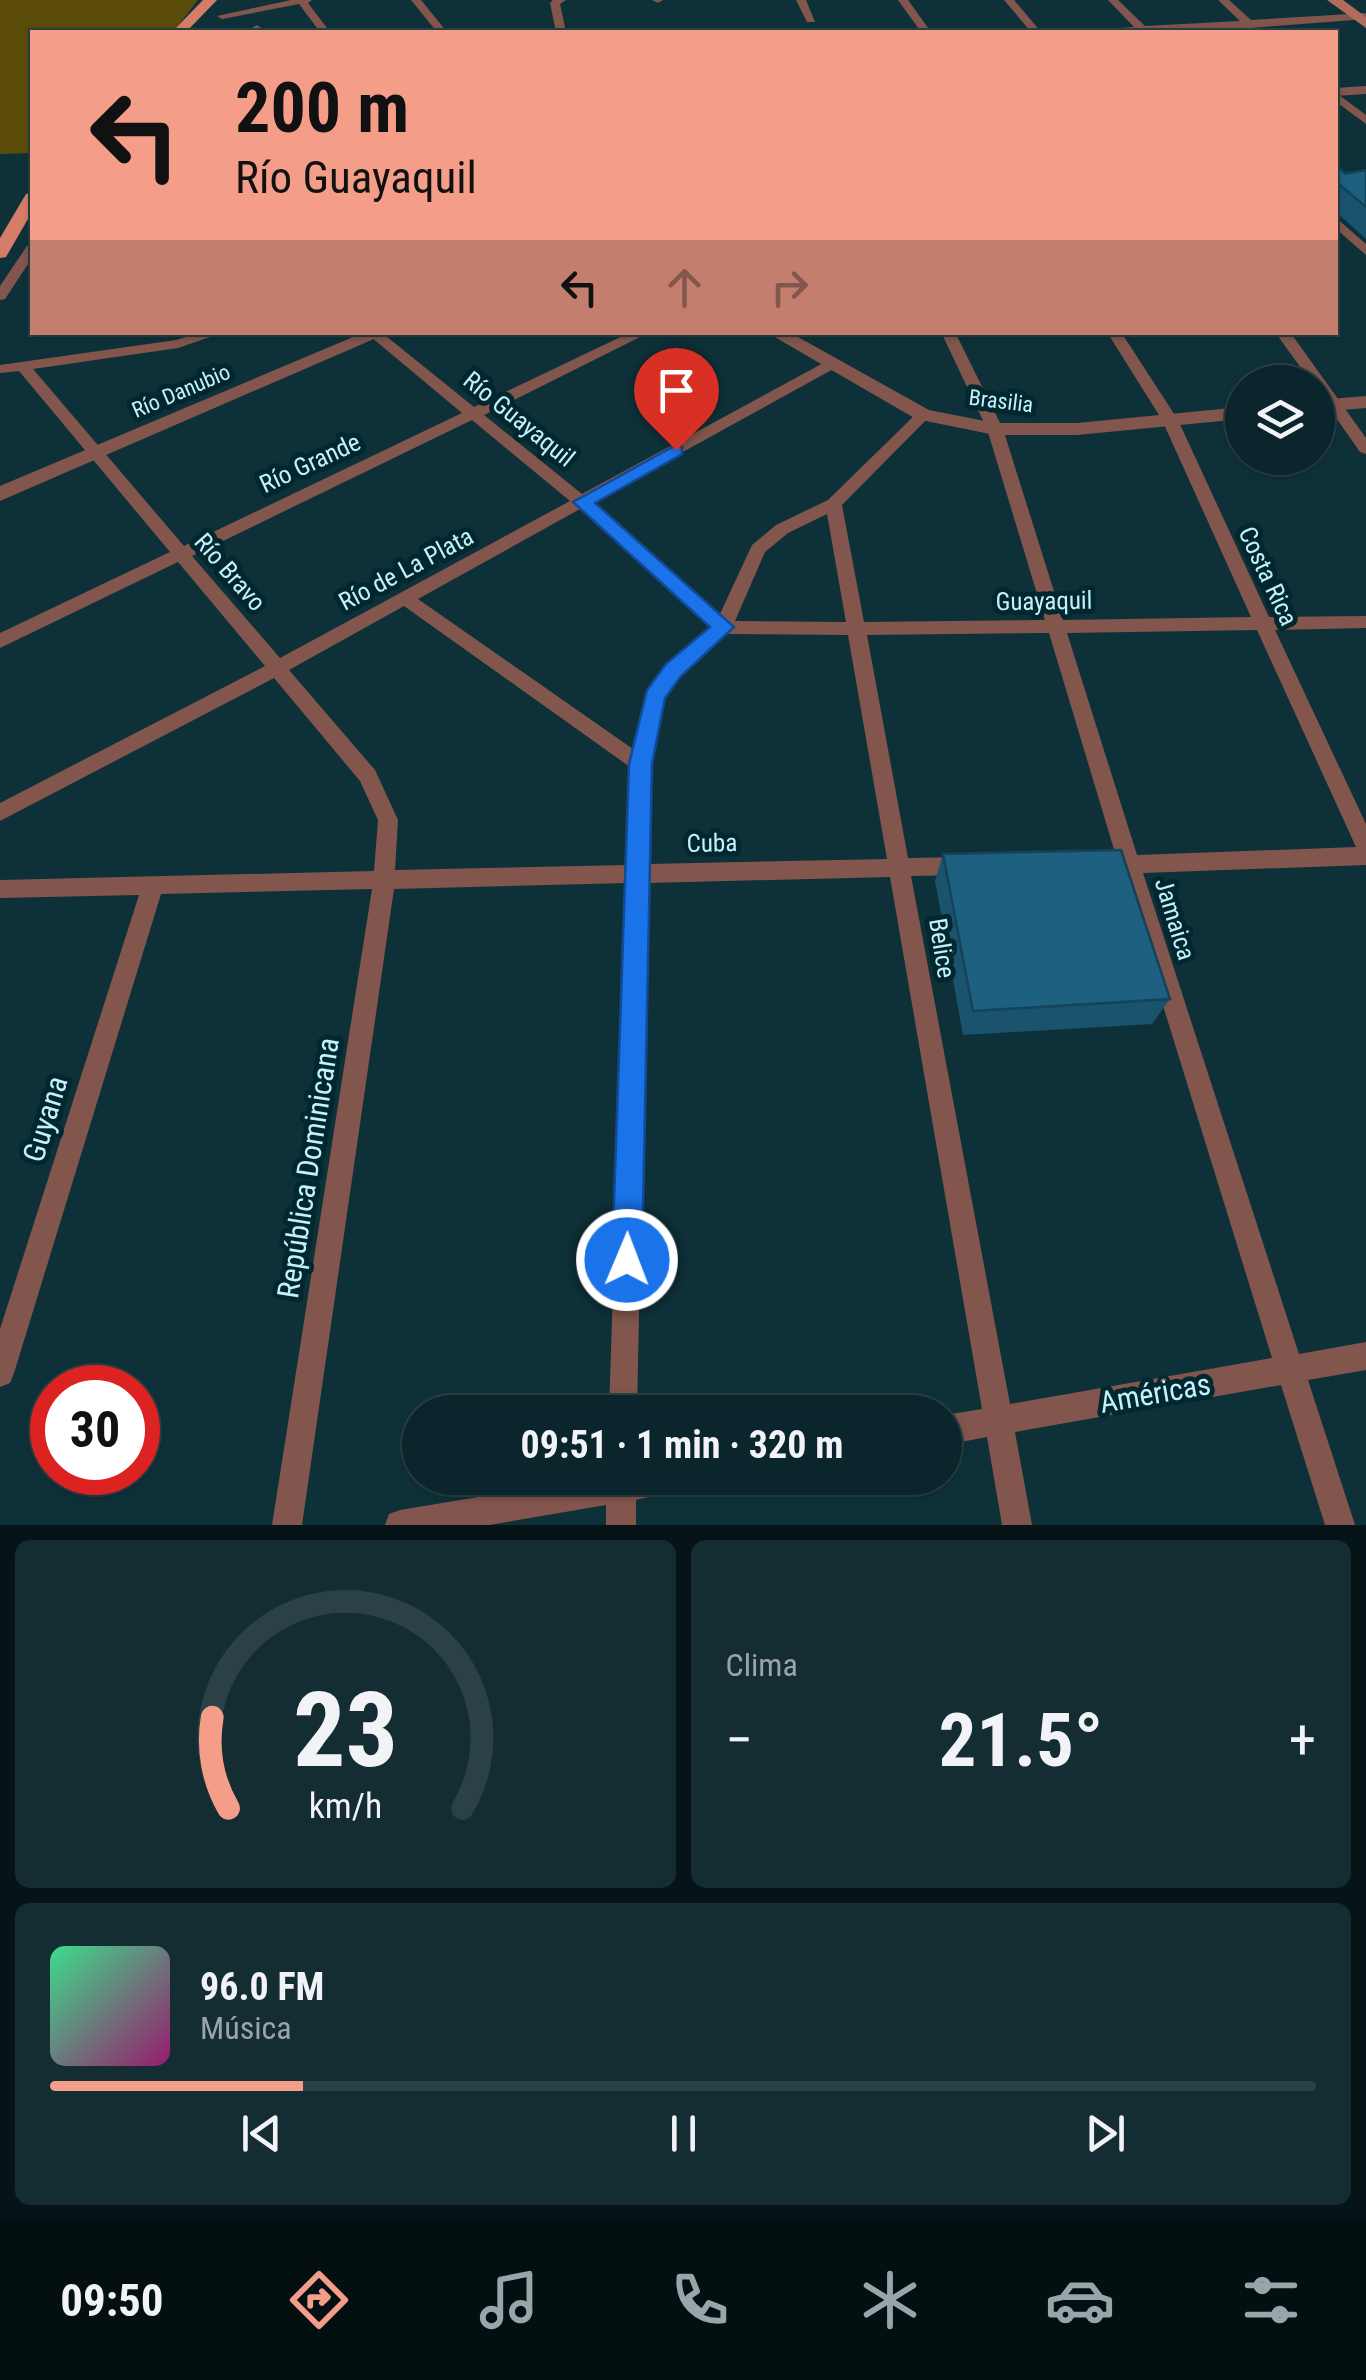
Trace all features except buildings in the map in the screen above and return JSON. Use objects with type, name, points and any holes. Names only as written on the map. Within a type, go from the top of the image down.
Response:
[{"type":"main road","points":[[181,30],[210,0]]},
{"type":"main road","points":[[1334,0],[1362,19]]},
{"type":"main road","points":[[0,253],[30,204]]},
{"type":"street","points":[[222,16],[304,0],[324,30]]},
{"type":"street","points":[[416,0],[440,30]]},
{"type":"street","points":[[560,30],[554,4],[562,0]]},
{"type":"street","points":[[801,0],[810,20]]},
{"type":"street","points":[[904,0],[925,30]]},
{"type":"street","points":[[1009,0],[1034,30]]},
{"type":"street","points":[[1113,0],[1143,30]]},
{"type":"street","points":[[1223,0],[1258,30]]},
{"type":"street","points":[[1156,30],[1248,22],[1362,19]]},
{"type":"street","points":[[1338,93],[1366,90]]},
{"type":"street","points":[[1338,96],[1366,121]]},
{"type":"street","points":[[1338,224],[1366,251]]},
{"type":"street","points":[[0,296],[30,252]]},
{"type":"street","points":[[168,335],[178,344]]},
{"type":"street","points":[[0,368],[178,344],[208,335]]},
{"type":"street","name":"Río Danubio","points":[[0,494],[371,335]]},
{"type":"street","name":"Río Guayaquil","points":[[378,335],[582,502],[723,627]]},
{"type":"street","name":"Río Grande","points":[[0,642],[637,335]]},
{"type":"street","name":"Jamaica","points":[[949,335],[995,429],[1129,865],[1340,1525]]},
{"type":"street","name":"Costa Rica","points":[[1116,335],[1170,420],[1366,847]]},
{"type":"street","points":[[1284,335],[1302,365]]},
{"type":"street","name":"Brasilia","points":[[798,339],[832,364],[923,414],[995,429],[1077,429],[1225,415]]},
{"type":"street","name":"Río de La Plata","points":[[0,813],[278,667],[832,364]]},
{"type":"street","name":"Río Bravo","points":[[22,365],[368,776],[388,820]]},
{"type":"street","points":[[1335,404],[1366,402]]},
{"type":"street","points":[[624,1395],[640,764],[655,696],[674,670],[723,627],[758,549],[782,530],[834,504],[923,414]]},
{"type":"street","points":[[1335,414],[1366,449]]},
{"type":"street","name":"Belice","points":[[834,504],[1017,1525]]},
{"type":"street","points":[[405,598],[640,764]]},
{"type":"street","name":"Guayaquil","points":[[723,627],[856,630],[1366,622]]},
{"type":"street","name":"República Dominicana","points":[[287,1525],[384,882],[388,820]]},
{"type":"street","points":[[1072,866],[1366,856]]},
{"type":"street","name":"Cuba","points":[[0,889],[976,866]]},
{"type":"street","name":"Guyana","points":[[0,1373],[153,885]]},
{"type":"street","name":"Américas","points":[[962,1427],[1366,1356]]},
{"type":"street","points":[[400,1525],[554,1495]]},
{"type":"street","points":[[621,1495],[621,1525]]},
{"type":"shaded area","points":[[0,0],[198,0],[175,30],[30,30],[30,153],[0,154]]},
{"type":"route","points":[[627,1260],[640,764],[655,696],[674,670],[723,627],[582,502],[676,450]]}]
